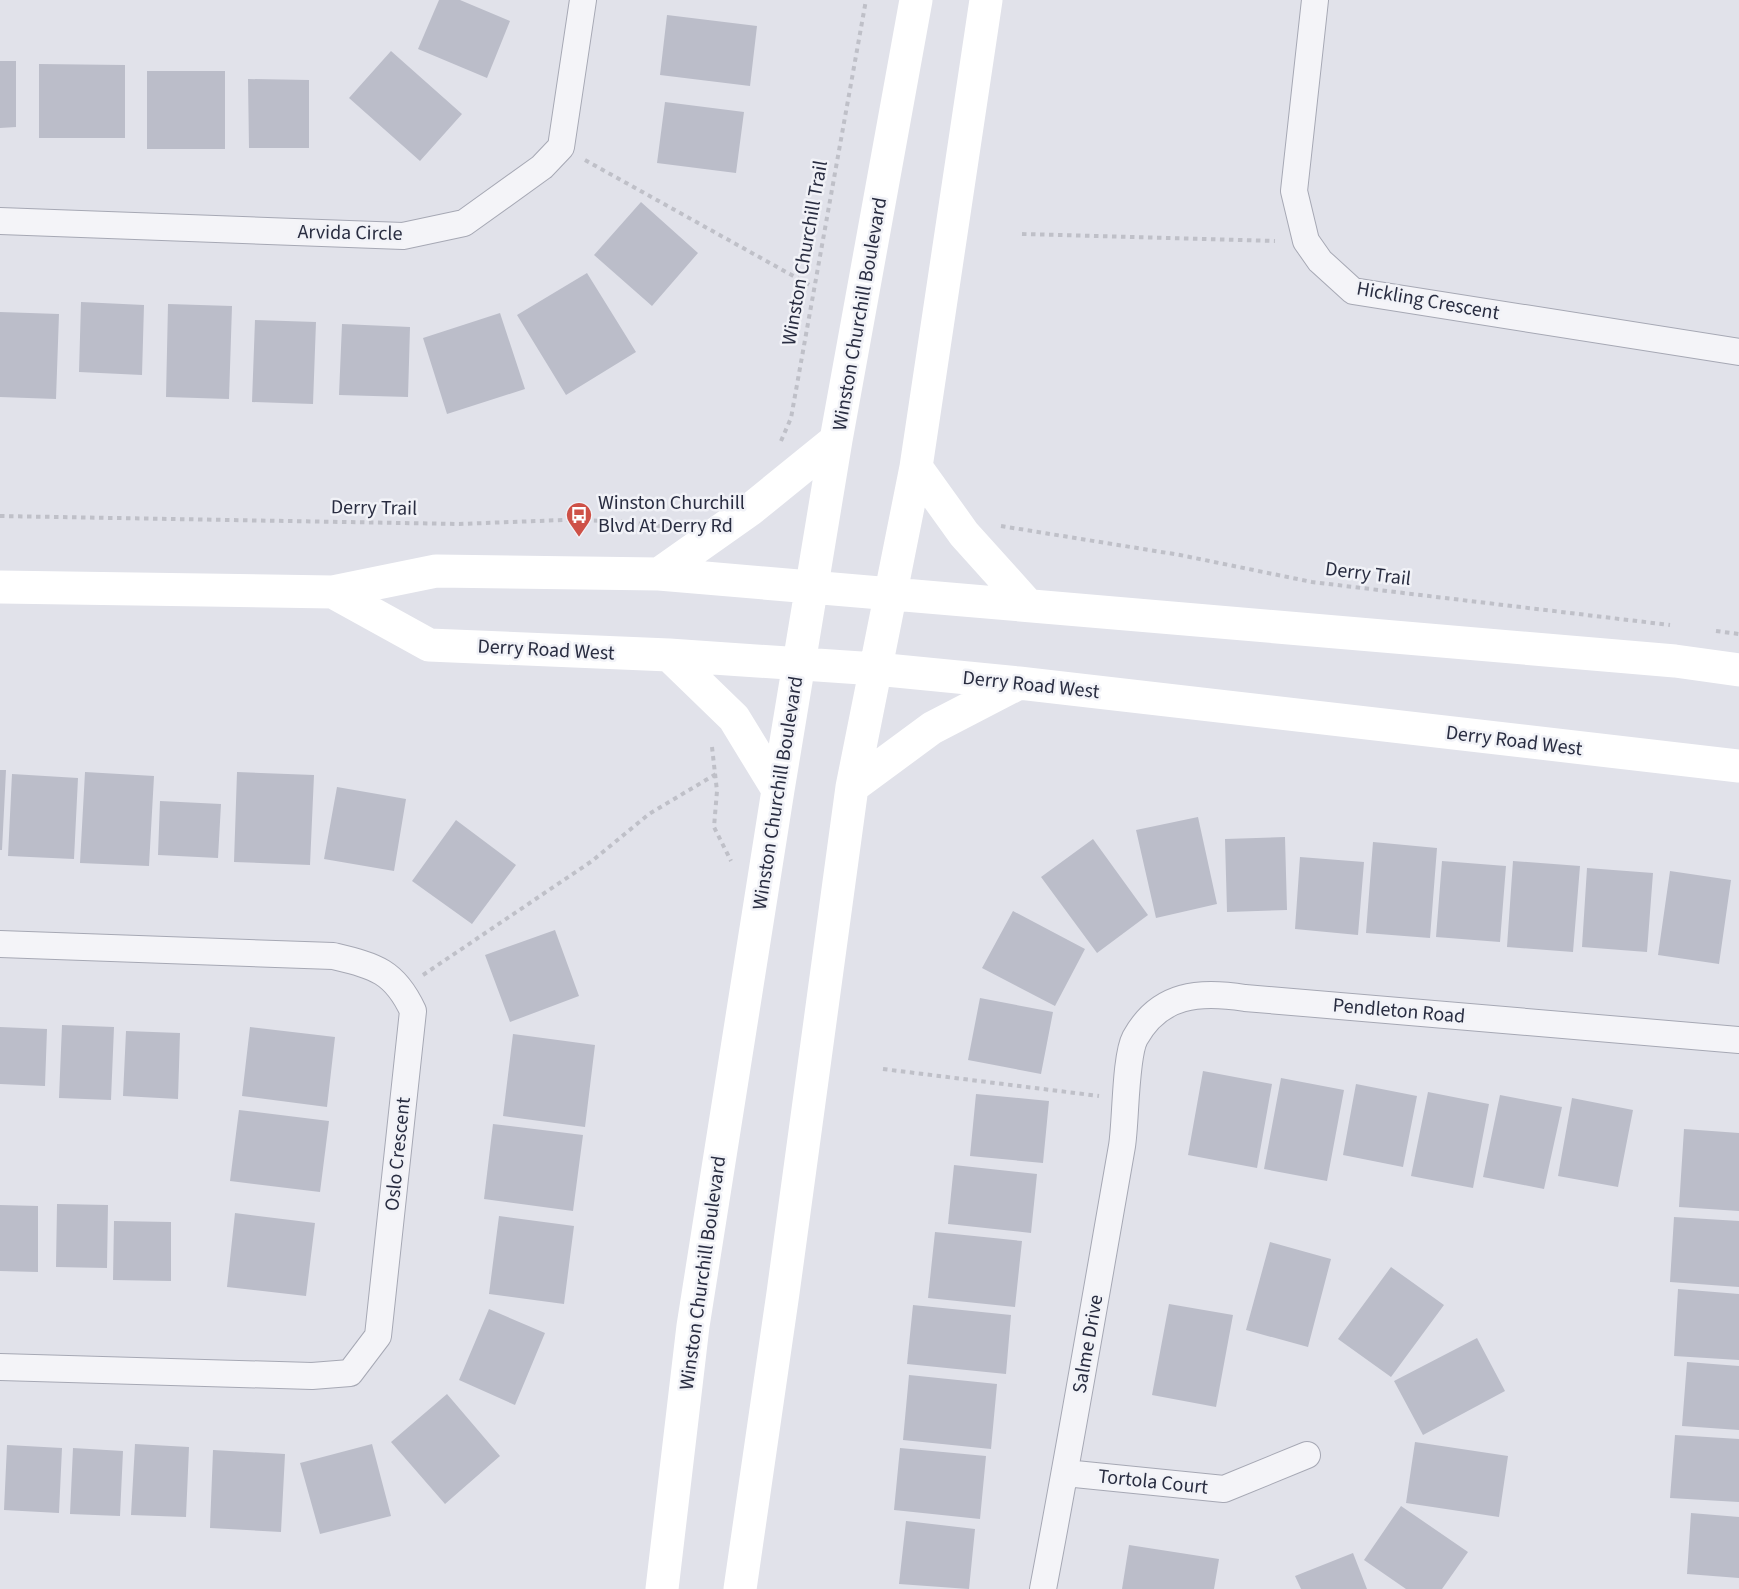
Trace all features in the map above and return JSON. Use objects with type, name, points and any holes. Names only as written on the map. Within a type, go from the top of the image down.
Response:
[{"type":"main road","name":"Winston Churchill Boulevard","points":[[662,1589],[693,1326],[778,790],[836,440],[916,0]]},
{"type":"main road","points":[[740,1589],[852,787],[916,467],[986,0]]},
{"type":"main road","points":[[659,574],[751,509],[836,440]]},
{"type":"main road","points":[[916,467],[964,534],[1027,604]]},
{"type":"main road","name":"Derry Road West","points":[[0,587],[333,592],[436,571],[659,574],[1675,661],[1739,670]]},
{"type":"main road","name":"Derry Road West","points":[[333,592],[429,645],[669,656],[799,666],[876,669],[1019,683],[1739,765]]},
{"type":"main road","points":[[669,656],[734,718],[778,790]]},
{"type":"main road","points":[[852,787],[932,728],[1019,683]]},
{"type":"street","points":[[561,147],[583,0]]},
{"type":"street","name":"Hickling Crescent","points":[[1315,0],[1294,190],[1306,241],[1320,261],[1353,291],[1739,352]]},
{"type":"street","name":"Arvida Circle","points":[[0,221],[403,236],[464,223],[542,167],[561,147]]},
{"type":"street","points":[[0,944],[333,956],[372,965],[402,989]]},
{"type":"street","name":"Oslo Crescent","points":[[0,1367],[312,1376],[350,1373],[378,1336],[413,1011],[402,989]]},
{"type":"street","name":"Pendleton Road","points":[[1126,1097],[1134,1040],[1149,1018],[1178,999],[1211,993],[1245,998],[1739,1040]]},
{"type":"street","name":"Salme Drive","points":[[1042,1589],[1065,1473],[1125,1130],[1126,1097]]},
{"type":"street","name":"Tortola Court","points":[[1065,1473],[1224,1489],[1307,1455]]},
{"type":"path","name":"Winston Churchill Trail","points":[[780,445],[791,418],[866,0]]},
{"type":"path","points":[[561,147],[813,287]]},
{"type":"path","points":[[1022,234],[1306,241]]},
{"type":"path","name":"Derry Trail","points":[[0,516],[459,524],[563,520],[618,521],[672,527]]},
{"type":"path","name":"Derry Trail","points":[[997,526],[1180,555],[1312,582],[1681,626]]},
{"type":"path","points":[[1704,629],[1739,634]]},
{"type":"path","points":[[402,989],[592,861],[649,814],[716,774]]},
{"type":"path","points":[[883,1069],[1078,1094],[1126,1097]]},
{"type":"building","points":[[439,0],[460,0],[510,21],[487,78],[418,49]]},
{"type":"building","points":[[667,15],[757,26],[750,86],[660,75]]},
{"type":"building","points":[[391,51],[462,114],[420,161],[349,98]]},
{"type":"building","points":[[0,61],[16,61],[16,127],[0,128]]},
{"type":"building","points":[[39,64],[125,65],[125,138],[39,138]]},
{"type":"building","points":[[147,71],[225,71],[225,149],[147,149]]},
{"type":"building","points":[[248,79],[309,80],[309,148],[249,148]]},
{"type":"building","points":[[665,102],[744,112],[736,173],[657,163]]},
{"type":"building","points":[[641,202],[698,253],[652,306],[594,255]]},
{"type":"building","points":[[587,273],[636,352],[566,395],[517,315]]},
{"type":"building","points":[[81,302],[144,305],[142,375],[79,372]]},
{"type":"building","points":[[168,304],[232,306],[229,399],[166,397]]},
{"type":"building","points":[[0,312],[59,314],[56,399],[0,397]]},
{"type":"building","points":[[500,313],[525,389],[447,414],[423,338]]},
{"type":"building","points":[[255,320],[316,322],[313,404],[252,402]]},
{"type":"building","points":[[342,324],[410,327],[408,397],[339,395]]},
{"type":"building","points":[[0,770],[6,770],[2,850],[0,850]]},
{"type":"building","points":[[85,772],[154,776],[149,866],[80,863]]},
{"type":"building","points":[[237,772],[314,775],[310,865],[234,862]]},
{"type":"building","points":[[12,774],[78,778],[74,859],[8,856]]},
{"type":"building","points":[[337,787],[406,799],[394,871],[324,859]]},
{"type":"building","points":[[160,801],[221,804],[218,858],[158,855]]},
{"type":"building","points":[[1198,817],[1217,904],[1156,918],[1136,830]]},
{"type":"building","points":[[456,820],[516,865],[472,924],[412,881]]},
{"type":"building","points":[[1285,837],[1287,910],[1227,912],[1225,839]]},
{"type":"building","points":[[1093,839],[1148,915],[1097,953],[1041,877]]},
{"type":"building","points":[[1373,842],[1437,848],[1430,938],[1366,933]]},
{"type":"building","points":[[1300,857],[1364,862],[1358,935],[1295,929]]},
{"type":"building","points":[[1442,861],[1506,866],[1500,942],[1436,937]]},
{"type":"building","points":[[1513,861],[1580,866],[1573,952],[1507,947]]},
{"type":"building","points":[[1587,868],[1653,873],[1647,952],[1582,947]]},
{"type":"building","points":[[1670,871],[1731,880],[1719,964],[1658,955]]},
{"type":"building","points":[[1013,911],[1085,949],[1055,1006],[982,968]]},
{"type":"building","points":[[555,930],[579,996],[510,1022],[485,955]]},
{"type":"building","points":[[980,998],[1053,1012],[1041,1074],[968,1060]]},
{"type":"building","points":[[62,1025],[114,1027],[111,1100],[59,1098]]},
{"type":"building","points":[[0,1027],[47,1029],[45,1086],[0,1084]]},
{"type":"building","points":[[250,1027],[335,1037],[327,1107],[242,1096]]},
{"type":"building","points":[[126,1031],[180,1033],[178,1099],[123,1096]]},
{"type":"building","points":[[513,1034],[595,1045],[585,1127],[503,1116]]},
{"type":"building","points":[[1203,1071],[1272,1084],[1257,1168],[1188,1155]]},
{"type":"building","points":[[1281,1078],[1344,1090],[1327,1181],[1264,1169]]},
{"type":"building","points":[[1356,1084],[1417,1096],[1403,1167],[1343,1155]]},
{"type":"building","points":[[1428,1092],[1489,1104],[1473,1188],[1411,1176]]},
{"type":"building","points":[[976,1094],[1049,1101],[1043,1163],[970,1156]]},
{"type":"building","points":[[1500,1095],[1562,1107],[1544,1189],[1483,1177]]},
{"type":"building","points":[[1572,1098],[1633,1110],[1618,1187],[1558,1176]]},
{"type":"building","points":[[239,1110],[329,1121],[320,1192],[230,1181]]},
{"type":"building","points":[[493,1124],[583,1135],[573,1211],[484,1199]]},
{"type":"building","points":[[1684,1129],[1739,1133],[1739,1211],[1679,1207]]},
{"type":"building","points":[[954,1165],[1037,1174],[1031,1233],[948,1224]]},
{"type":"building","points":[[57,1204],[108,1205],[107,1268],[56,1267]]},
{"type":"building","points":[[0,1205],[38,1206],[38,1272],[0,1271]]},
{"type":"building","points":[[235,1213],[315,1223],[306,1296],[227,1287]]},
{"type":"building","points":[[499,1216],[574,1226],[564,1304],[489,1294]]},
{"type":"building","points":[[1674,1217],[1739,1221],[1739,1287],[1670,1282]]},
{"type":"building","points":[[114,1221],[171,1222],[171,1281],[113,1280]]},
{"type":"building","points":[[935,1232],[1022,1241],[1015,1307],[928,1298]]},
{"type":"building","points":[[1270,1242],[1331,1259],[1308,1347],[1246,1330]]},
{"type":"building","points":[[1391,1267],[1444,1305],[1391,1377],[1338,1339]]},
{"type":"building","points":[[1678,1289],[1739,1294],[1739,1360],[1674,1356]]},
{"type":"building","points":[[1169,1304],[1233,1315],[1216,1407],[1152,1395]]},
{"type":"building","points":[[913,1305],[1011,1315],[1006,1374],[907,1364]]},
{"type":"building","points":[[489,1309],[545,1333],[515,1405],[459,1380]]},
{"type":"building","points":[[1477,1338],[1505,1391],[1423,1435],[1394,1381]]},
{"type":"building","points":[[1687,1362],[1739,1366],[1739,1430],[1682,1426]]},
{"type":"building","points":[[909,1375],[997,1384],[991,1449],[903,1440]]},
{"type":"building","points":[[447,1394],[500,1456],[445,1504],[391,1442]]},
{"type":"building","points":[[1675,1435],[1739,1439],[1739,1502],[1670,1498]]},
{"type":"building","points":[[1415,1442],[1508,1456],[1499,1517],[1406,1503]]},
{"type":"building","points":[[135,1444],[189,1447],[186,1517],[131,1515]]},
{"type":"building","points":[[372,1444],[391,1516],[320,1534],[300,1463]]},
{"type":"building","points":[[7,1445],[62,1448],[59,1513],[4,1510]]},
{"type":"building","points":[[73,1448],[123,1451],[120,1516],[70,1514]]},
{"type":"building","points":[[900,1448],[986,1456],[980,1519],[894,1510]]},
{"type":"building","points":[[213,1450],[285,1454],[281,1532],[210,1528]]},
{"type":"building","points":[[1401,1506],[1468,1552],[1442,1589],[1406,1589],[1364,1560]]},
{"type":"building","points":[[1691,1513],[1739,1517],[1739,1578],[1687,1574]]},
{"type":"building","points":[[906,1521],[975,1529],[969,1589],[899,1584]]},
{"type":"building","points":[[1129,1545],[1219,1559],[1214,1589],[1122,1589]]},
{"type":"building","points":[[1353,1553],[1367,1589],[1301,1589],[1295,1576]]},
{"type":"place","name":"Winston Churchill Blvd At Derry Rd","points":[[579,538]]}]
